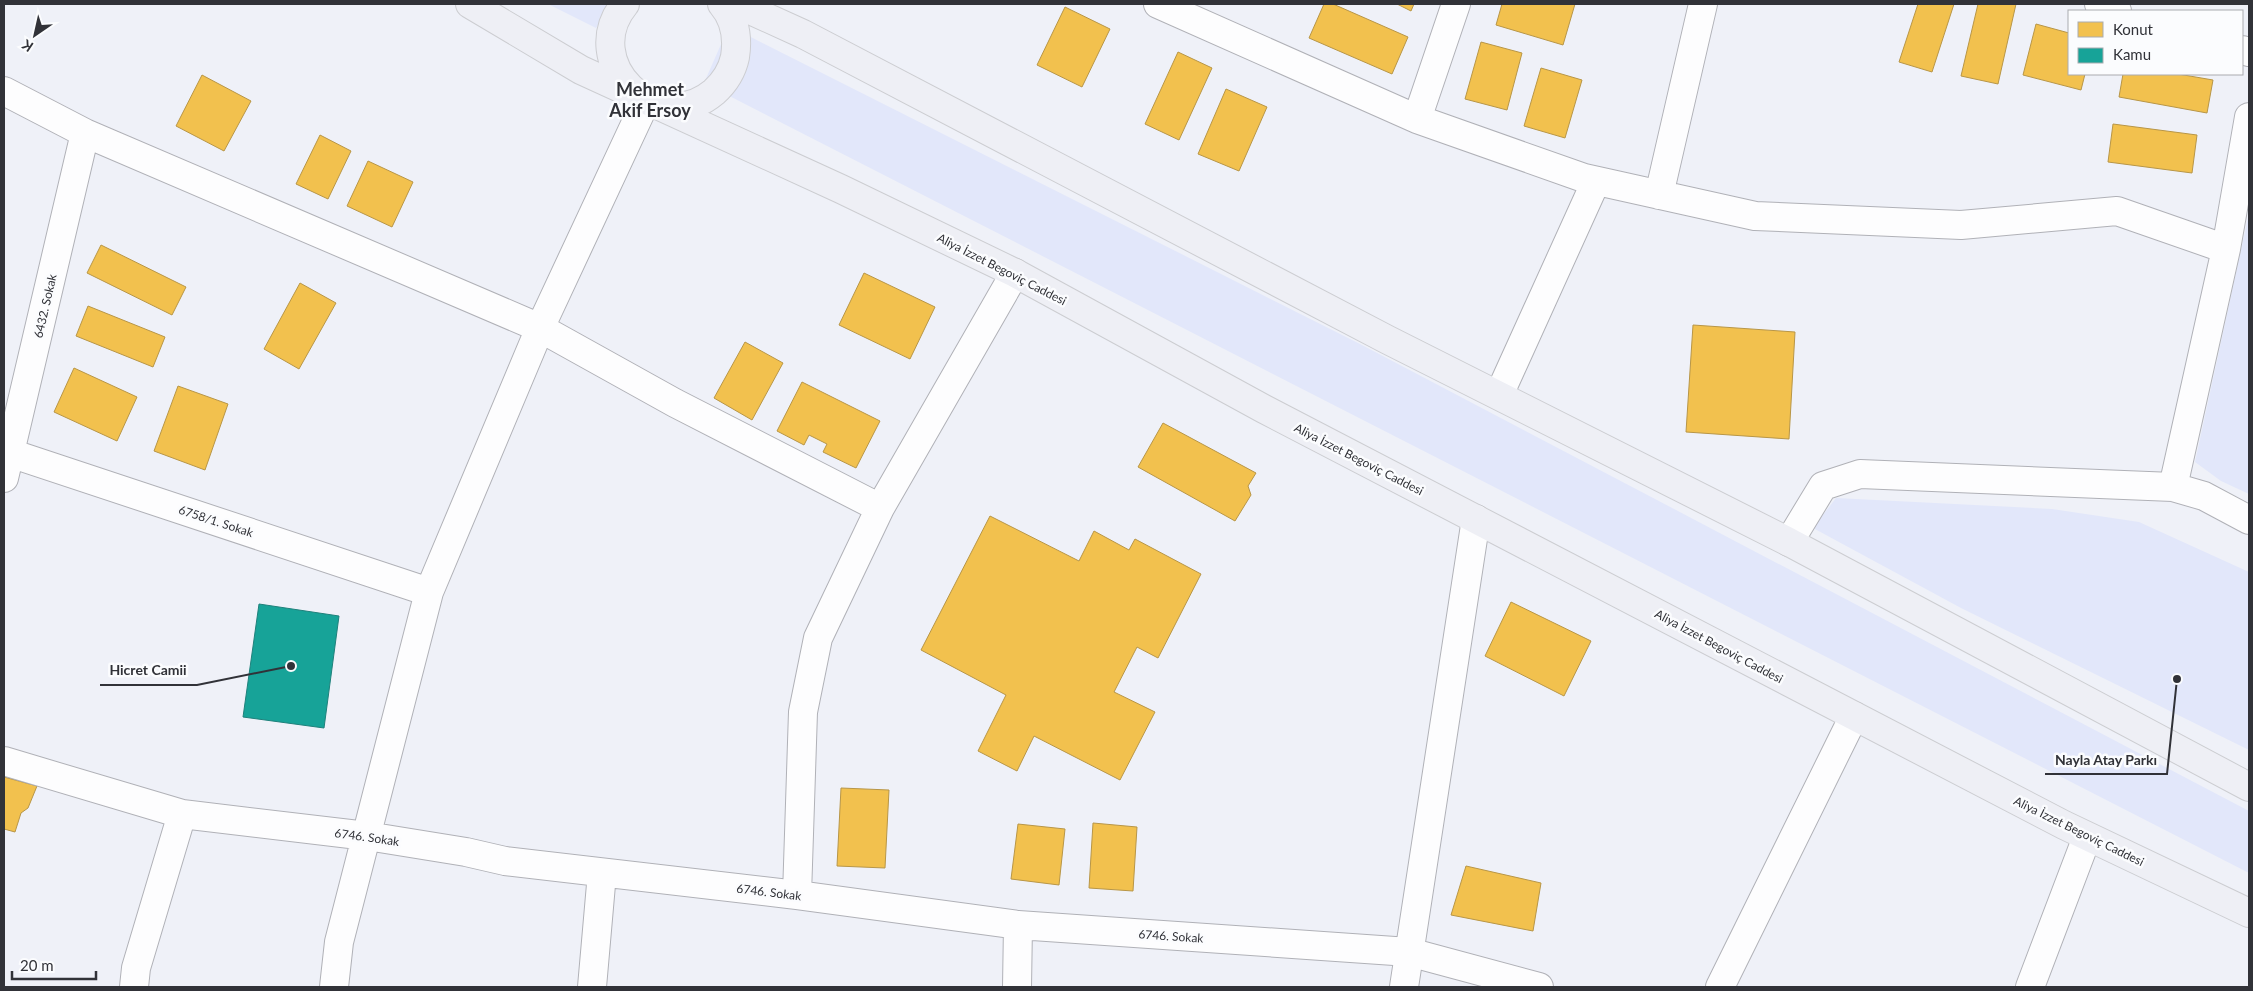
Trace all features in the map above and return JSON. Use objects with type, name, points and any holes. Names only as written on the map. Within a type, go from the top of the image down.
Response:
[{"type":"main road","name":"Aliya İzzet Begoviç Caddesi","points":[[470,4],[581,70],[841,189],[1015,274],[1264,409],[2087,837],[2249,913]]},
{"type":"main road","points":[[625,4],[618,12],[611,31],[610,52],[617,72],[629,88],[646,101],[666,106],[687,106],[707,98],[723,84],[734,66],[737,45],[734,24],[722,4]]},
{"type":"main road","points":[[737,4],[803,34],[1371,330],[1789,542],[2248,785]]},
{"type":"street","points":[[1158,4],[1417,119],[1596,181],[1755,216],[1961,226],[2117,211],[2226,249]]},
{"type":"street","points":[[1417,119],[1456,4]]},
{"type":"street","points":[[1659,195],[1703,4]]},
{"type":"street","points":[[2099,4],[2114,10]]},
{"type":"street","points":[[4,91],[85,133],[540,328],[676,403],[880,508]]},
{"type":"street","points":[[334,987],[339,942],[428,592],[540,328],[646,101]]},
{"type":"street","points":[[2174,487],[2226,249],[2249,117]]},
{"type":"street","name":"6432. Sokak","points":[[6,460],[85,133]]},
{"type":"street","points":[[1499,395],[1596,181]]},
{"type":"street","points":[[797,895],[803,712],[818,638],[880,508],[1015,274]]},
{"type":"street","name":"6758/1. Sokak","points":[[6,460],[428,592]]},
{"type":"street","points":[[1789,542],[1804,514],[1823,486],[1860,474],[2174,487],[2204,496],[2249,520]]},
{"type":"street","points":[[1404,987],[1476,519]]},
{"type":"street","points":[[1720,987],[1854,716]]},
{"type":"street","name":"6746. Sokak","points":[[4,760],[182,814],[367,836],[466,852],[505,861],[797,895],[1018,926],[1409,952],[1539,987]]},
{"type":"street","points":[[134,987],[136,968],[182,814]]},
{"type":"street","points":[[2030,987],[2087,837]]},
{"type":"street","points":[[592,987],[602,873]]},
{"type":"street","points":[[1017,987],[1018,926]]},
{"type":"shaded area","points":[[548,4],[612,4],[596,28]]},
{"type":"shaded area","points":[[729,26],[1360,344],[2249,811],[2249,873],[704,83]]},
{"type":"shaded area","points":[[2249,213],[2249,494],[2221,481],[2195,462]]},
{"type":"shaded area","points":[[1836,498],[2052,509],[2139,522],[2249,572],[2249,750],[1961,608],[1813,528]]},
{"type":"building: Konut","points":[[1324,4],[1333,4],[1408,37],[1392,74],[1309,38]]},
{"type":"building: Konut","points":[[1397,4],[1414,4],[1411,11]]},
{"type":"building: Konut","points":[[1502,4],[1575,4],[1563,45],[1496,25]]},
{"type":"building: Konut","points":[[1918,4],[1954,4],[1932,72],[1899,62]]},
{"type":"building: Konut","points":[[1978,4],[2016,4],[1998,84],[1961,76]]},
{"type":"building: Konut","points":[[1065,7],[1110,29],[1082,87],[1037,65]]},
{"type":"building: Konut","points":[[2036,24],[2068,33],[2068,75],[2085,75],[2081,90],[2023,75]]},
{"type":"building: Konut","points":[[1481,42],[1522,53],[1507,110],[1465,99]]},
{"type":"building: Konut","points":[[1178,52],[1212,68],[1179,140],[1145,124]]},
{"type":"building: Konut","points":[[1541,68],[1582,80],[1565,138],[1524,126]]},
{"type":"building: Konut","points":[[202,75],[251,101],[224,151],[176,126]]},
{"type":"building: Konut","points":[[2123,75],[2184,75],[2213,80],[2207,113],[2119,97]]},
{"type":"building: Konut","points":[[1226,89],[1267,107],[1239,171],[1198,154]]},
{"type":"building: Konut","points":[[2113,124],[2197,135],[2192,173],[2108,162]]},
{"type":"building: Konut","points":[[320,135],[351,151],[328,199],[296,184]]},
{"type":"building: Konut","points":[[368,161],[413,182],[392,227],[347,206]]},
{"type":"building: Konut","points":[[101,245],[186,287],[172,315],[87,273]]},
{"type":"building: Konut","points":[[864,273],[935,307],[910,359],[839,325]]},
{"type":"building: Konut","points":[[300,283],[336,303],[299,369],[264,349]]},
{"type":"building: Konut","points":[[88,306],[165,337],[153,367],[76,336]]},
{"type":"building: Konut","points":[[1693,325],[1795,332],[1789,439],[1686,432]]},
{"type":"building: Konut","points":[[745,342],[783,363],[752,420],[714,398]]},
{"type":"building: Konut","points":[[74,368],[137,397],[117,441],[54,412]]},
{"type":"building: Konut","points":[[802,382],[880,421],[856,468],[823,452],[827,444],[809,435],[804,445],[777,431]]},
{"type":"building: Konut","points":[[178,386],[228,404],[205,470],[154,451]]},
{"type":"building: Konut","points":[[1163,423],[1256,473],[1248,486],[1251,495],[1235,521],[1138,467]]},
{"type":"building: Konut","points":[[990,516],[1079,561],[1094,531],[1129,550],[1135,539],[1201,574],[1158,658],[1137,647],[1114,692],[1155,712],[1120,780],[1034,736],[1017,771],[978,751],[1006,695],[921,650]]},
{"type":"building: Konut","points":[[1511,602],[1591,641],[1564,696],[1485,656]]},
{"type":"building: Konut","points":[[4,777],[37,786],[28,808],[21,813],[15,832],[4,829]]},
{"type":"building: Konut","points":[[841,788],[889,790],[885,868],[837,866]]},
{"type":"building: Konut","points":[[1093,823],[1137,827],[1133,891],[1089,888]]},
{"type":"building: Konut","points":[[1018,824],[1065,829],[1059,885],[1011,879]]},
{"type":"building: Konut","points":[[1466,866],[1541,883],[1533,931],[1451,915]]},
{"type":"building: Kamu","points":[[259,604],[339,616],[324,728],[243,717]]},
{"type":"place","name":"Hicret Camii","points":[[291,666]]},
{"type":"place","name":"Nayla Atay Parkı","points":[[2177,679]]},
{"type":"district","name":"Mehmet Akif Ersoy","points":[[650,99]]}]
